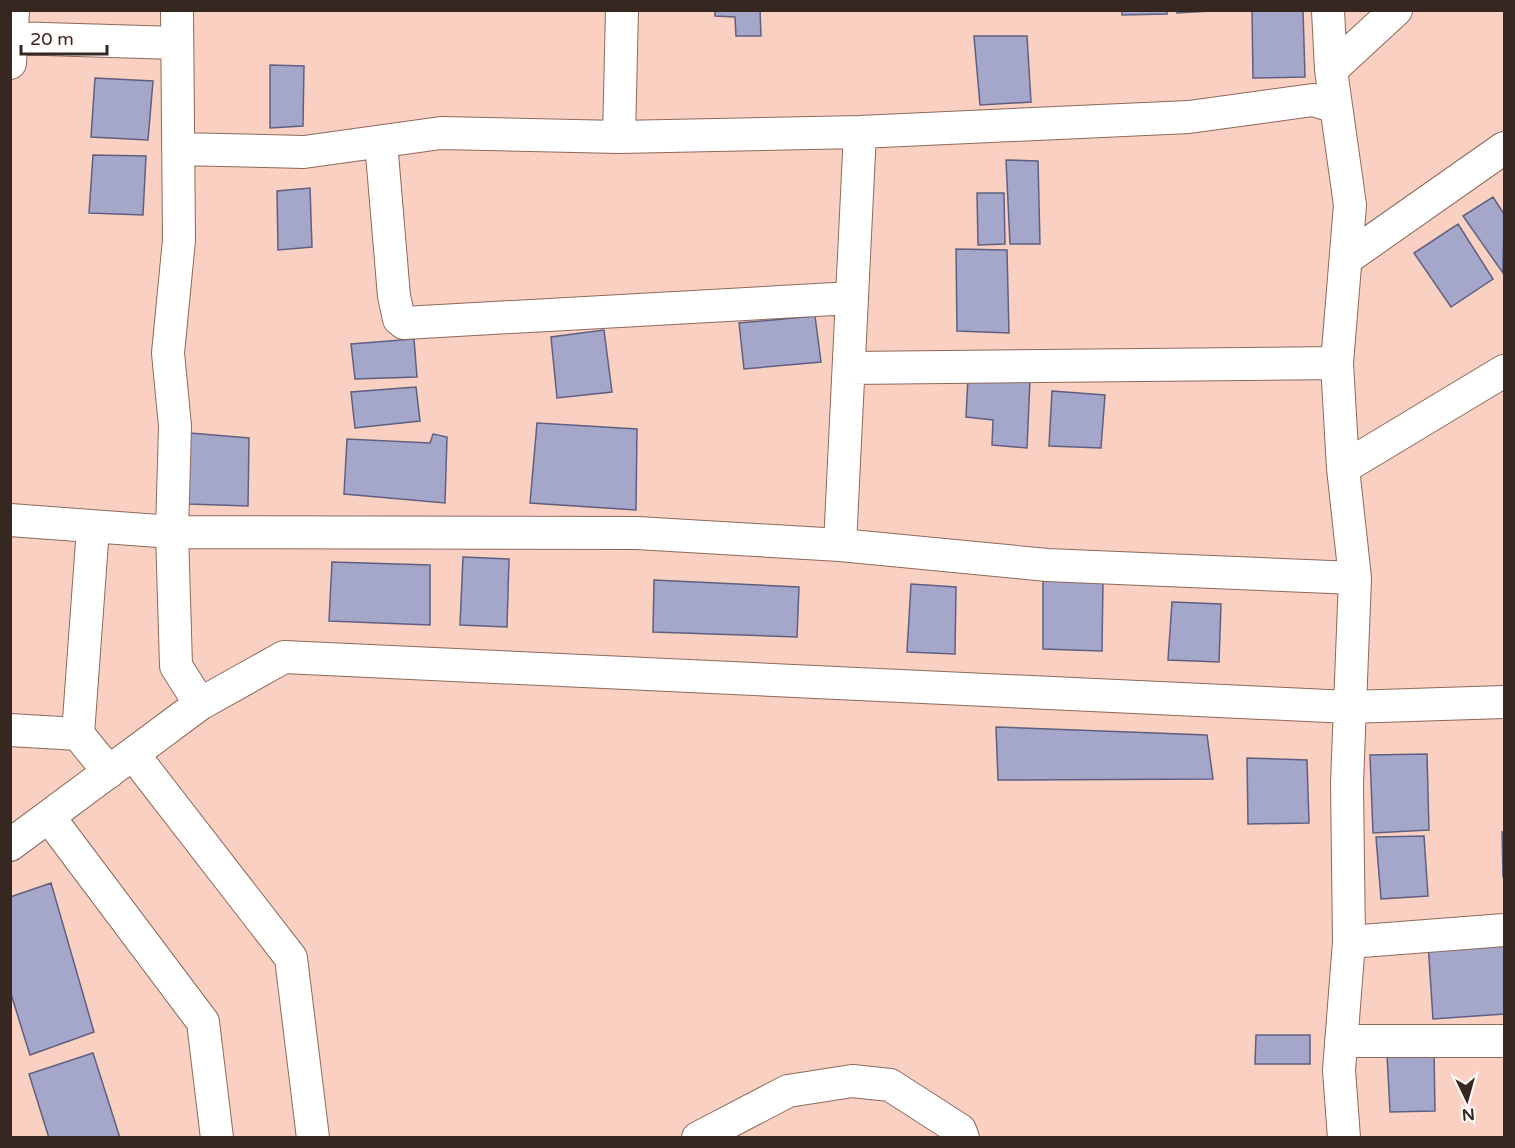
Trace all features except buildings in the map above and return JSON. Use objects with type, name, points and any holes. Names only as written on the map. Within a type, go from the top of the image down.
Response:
[{"type":"street","points":[[177,10],[179,240],[168,353],[175,426],[172,532],[176,666],[200,704]]},
{"type":"street","points":[[619,137],[622,10]]},
{"type":"street","points":[[1329,10],[1331,70],[1350,205],[1337,363],[1343,468],[1355,578],[1349,707],[1349,942],[1338,1070],[1344,1137]]},
{"type":"street","points":[[1331,70],[1396,10]]},
{"type":"street","points":[[12,37],[177,43]]},
{"type":"street","points":[[178,149],[304,152],[441,133],[619,137],[860,132],[1189,117],[1313,100],[1336,107]]},
{"type":"street","points":[[840,545],[860,132]]},
{"type":"street","points":[[381,142],[394,296],[399,319],[404,323],[852,298]]},
{"type":"street","points":[[1346,259],[1504,148]]},
{"type":"street","points":[[850,368],[1337,363]]},
{"type":"street","points":[[1343,468],[1504,371]]},
{"type":"street","points":[[10,520],[93,528],[172,532],[637,533],[840,545],[1047,566],[1355,578]]},
{"type":"street","points":[[78,734],[93,528]]},
{"type":"street","points":[[10,845],[200,704],[284,657],[1349,707],[1504,702]]},
{"type":"street","points":[[10,730],[78,734],[121,763],[291,958],[313,1137]]},
{"type":"street","points":[[49,817],[203,1022],[217,1137]]},
{"type":"street","points":[[1349,942],[1504,930]]},
{"type":"street","points":[[1341,1041],[1504,1041]]},
{"type":"street","points":[[698,1137],[788,1091],[852,1081],[890,1084],[960,1130],[963,1137]]}]
